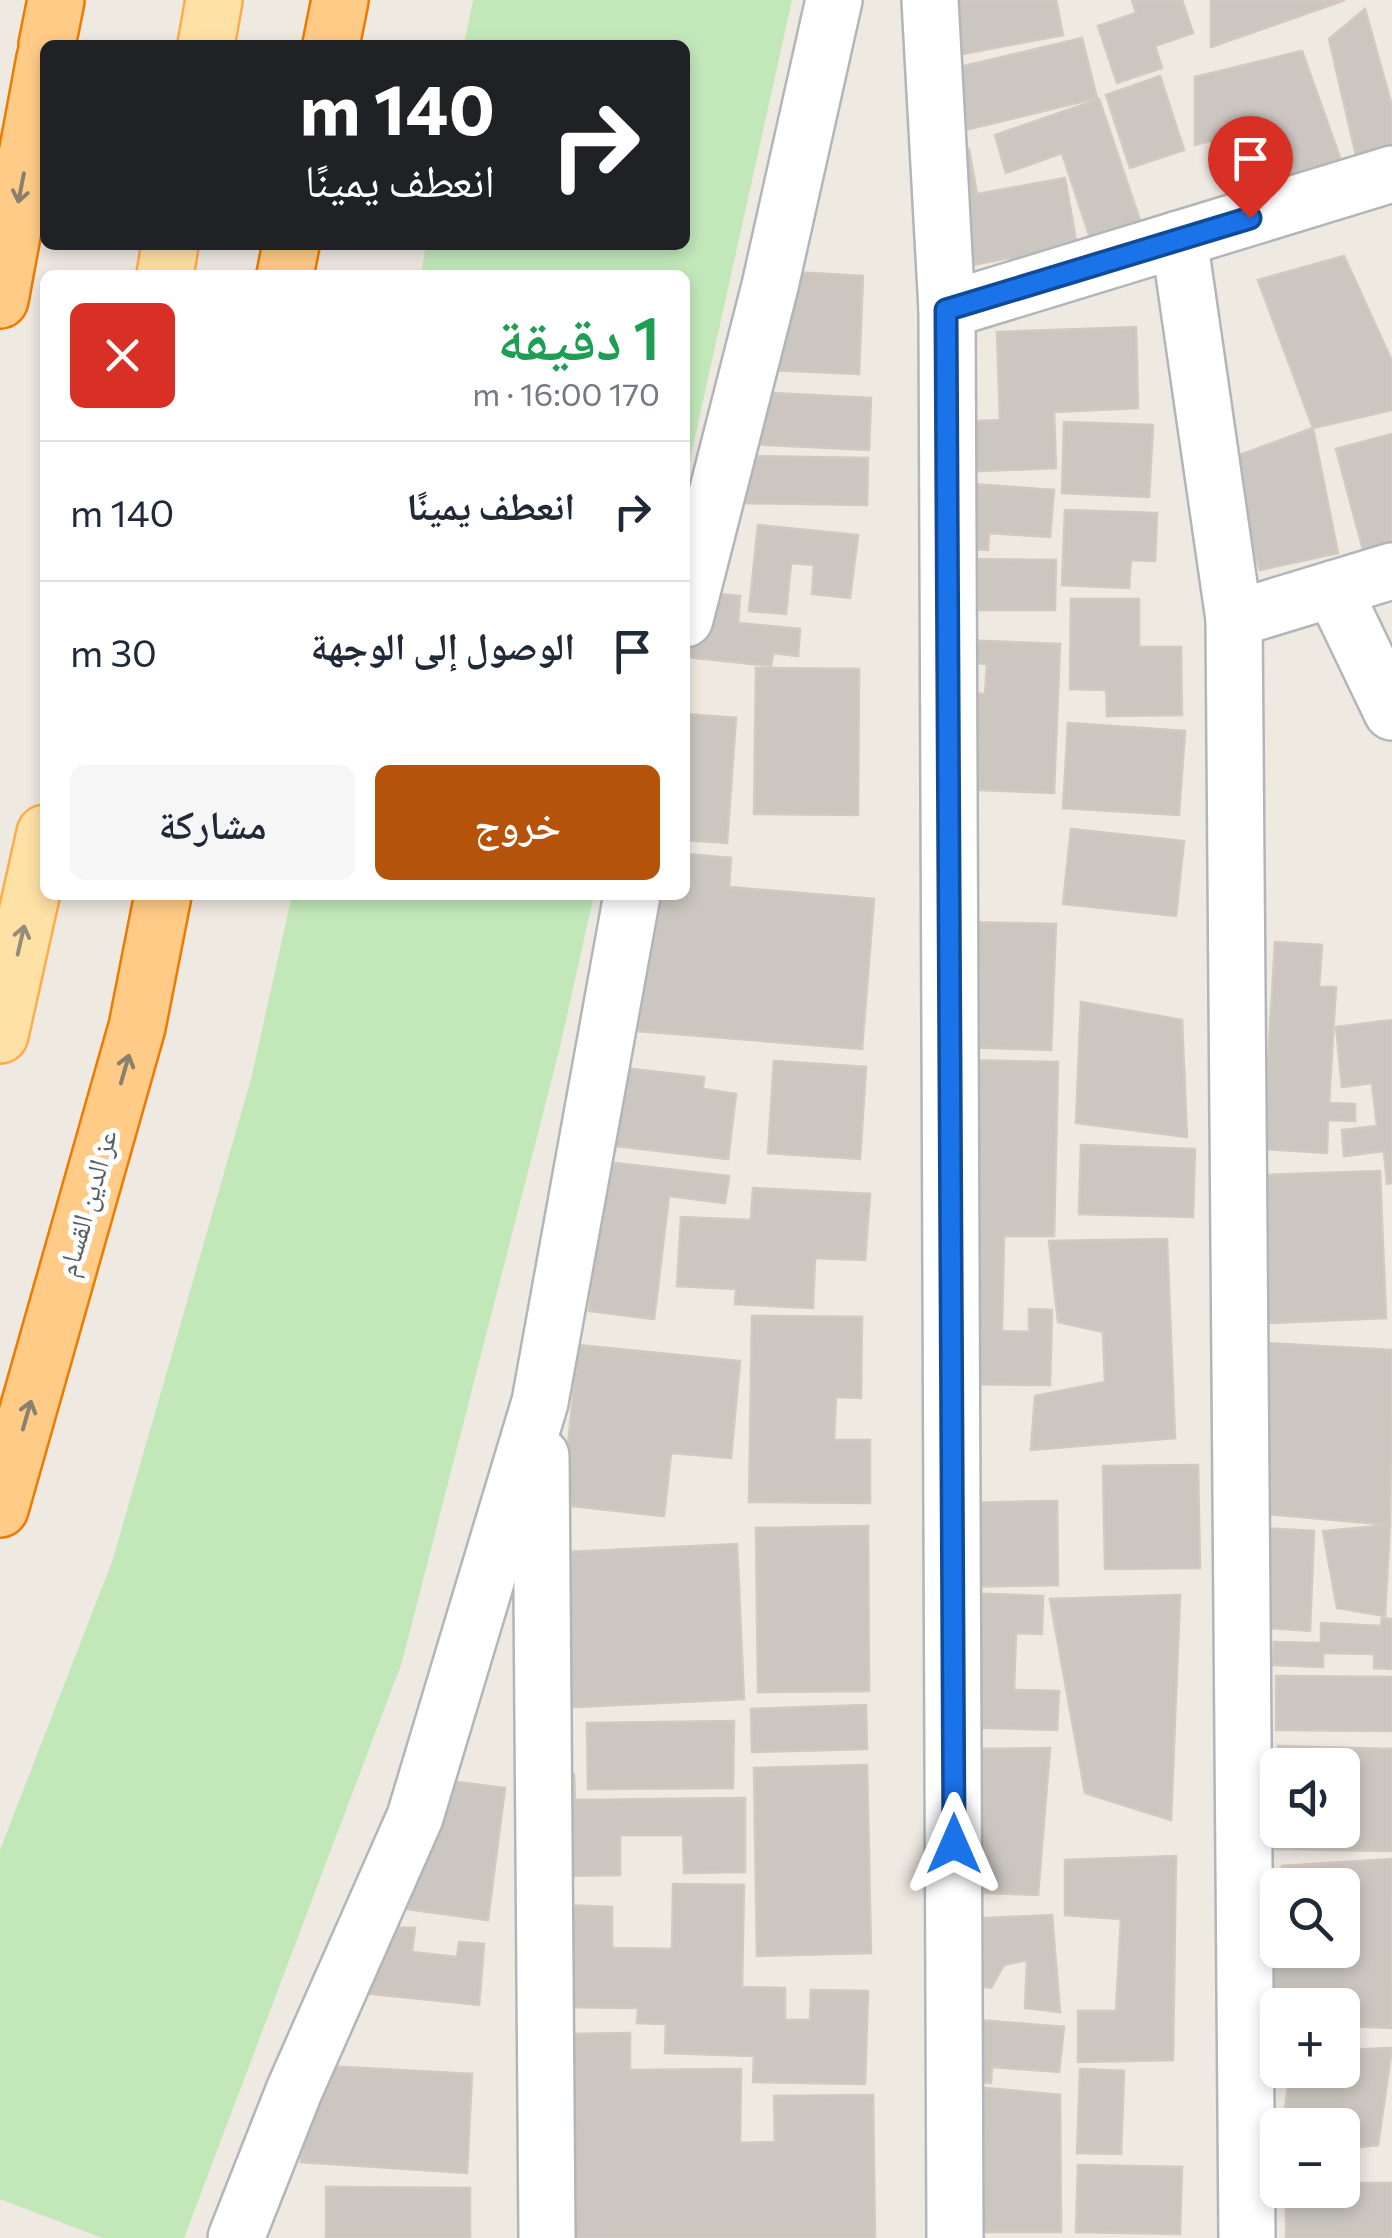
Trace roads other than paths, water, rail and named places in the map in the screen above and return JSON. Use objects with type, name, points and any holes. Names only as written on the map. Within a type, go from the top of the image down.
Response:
[{"type":"highway","points":[[48,40],[56,0]]},
{"type":"highway","points":[[332,40],[340,0]]},
{"type":"highway","points":[[0,300],[40,85]]},
{"type":"highway","name":"عز الدين القسام","points":[[0,1509],[137,1027],[162,900]]},
{"type":"main road","points":[[207,40],[214,0]]},
{"type":"main road","points":[[0,1035],[40,856]]},
{"type":"street","points":[[690,599],[770,286],[834,0]]},
{"type":"street","points":[[930,0],[946,310],[955,2238]]},
{"type":"street","points":[[946,310],[1392,174]]},
{"type":"street","points":[[1179,239],[1234,619],[1247,2238]]},
{"type":"street","points":[[1234,619],[1392,571]]},
{"type":"street","points":[[1332,589],[1392,712]]},
{"type":"street","points":[[236,2238],[294,2091],[414,1817],[540,1402],[631,900]]},
{"type":"street","points":[[540,1402],[548,2238]]}]
